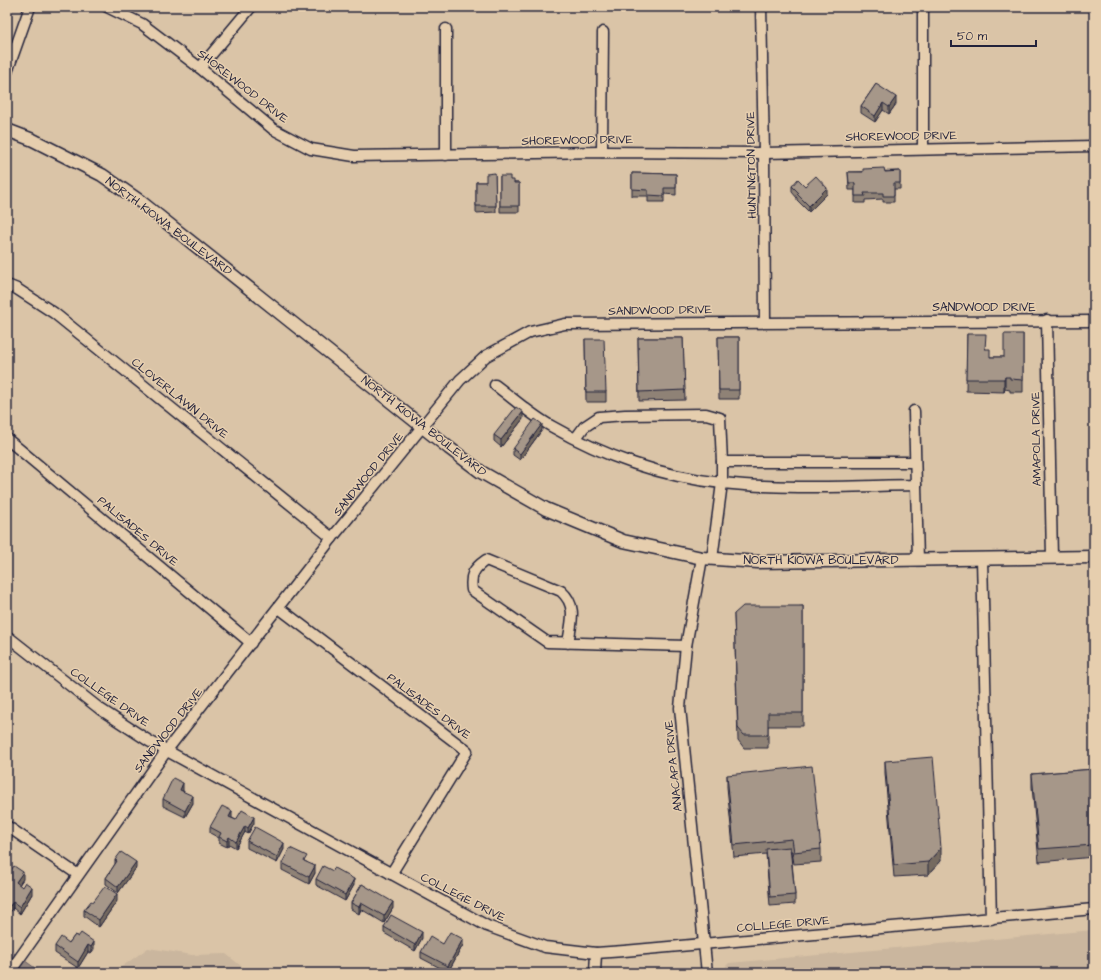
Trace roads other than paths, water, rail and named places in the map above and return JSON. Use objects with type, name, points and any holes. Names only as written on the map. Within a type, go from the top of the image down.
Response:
[{"type":"street","points":[[7,72],[30,7]]},
{"type":"street","name":"SHOREWOOD DRIVE","points":[[107,7],[142,24],[200,68],[273,129],[311,149],[354,156],[602,152],[764,153],[923,148],[1094,146]]},
{"type":"street","points":[[200,68],[251,7]]},
{"type":"street","name":"HUNTINGTON DRIVE","points":[[761,7],[764,153],[764,322]]},
{"type":"street","points":[[923,7],[923,148]]},
{"type":"street","points":[[446,29],[446,155]]},
{"type":"street","points":[[602,152],[603,32]]},
{"type":"street","name":"NORTH KIOWA BOULEVARD","points":[[7,130],[33,140],[102,175],[140,202],[423,427],[482,472],[546,509],[623,541],[707,558],[758,562],[1094,557]]},
{"type":"street","name":"CLOVERLAWN DRIVE","points":[[7,286],[17,289],[54,313],[332,538]]},
{"type":"street","name":"SANDWOOD DRIVE","points":[[9,973],[77,874],[167,750],[332,538],[460,380],[486,356],[530,332],[565,324],[1047,320],[1094,321]]},
{"type":"street","name":"AMAPOLA DRIVE","points":[[1047,320],[1052,557]]},
{"type":"street","points":[[496,385],[551,426],[626,461],[670,473],[722,483],[771,486],[916,485]]},
{"type":"street","points":[[914,411],[918,560]]},
{"type":"street","name":"ANACAPA DRIVE","points":[[576,438],[584,427],[599,417],[625,415],[706,414],[720,418],[722,483],[707,558],[686,646],[680,708],[707,973]]},
{"type":"street","name":"PALISADES DRIVE","points":[[7,439],[251,643]]},
{"type":"street","points":[[722,462],[915,462]]},
{"type":"street","points":[[982,558],[991,918]]},
{"type":"street","points":[[568,643],[573,608],[568,598],[561,591],[486,560],[475,567],[470,578],[472,590],[547,642],[568,643],[686,646]]},
{"type":"street","name":"PALISADES DRIVE","points":[[279,608],[467,752],[392,874]]},
{"type":"street","name":"COLLEGE DRIVE","points":[[7,636],[100,708],[149,741],[487,926],[545,947],[596,953],[1094,909]]},
{"type":"street","points":[[7,826],[77,874]]},
{"type":"street","points":[[595,973],[596,953]]}]
